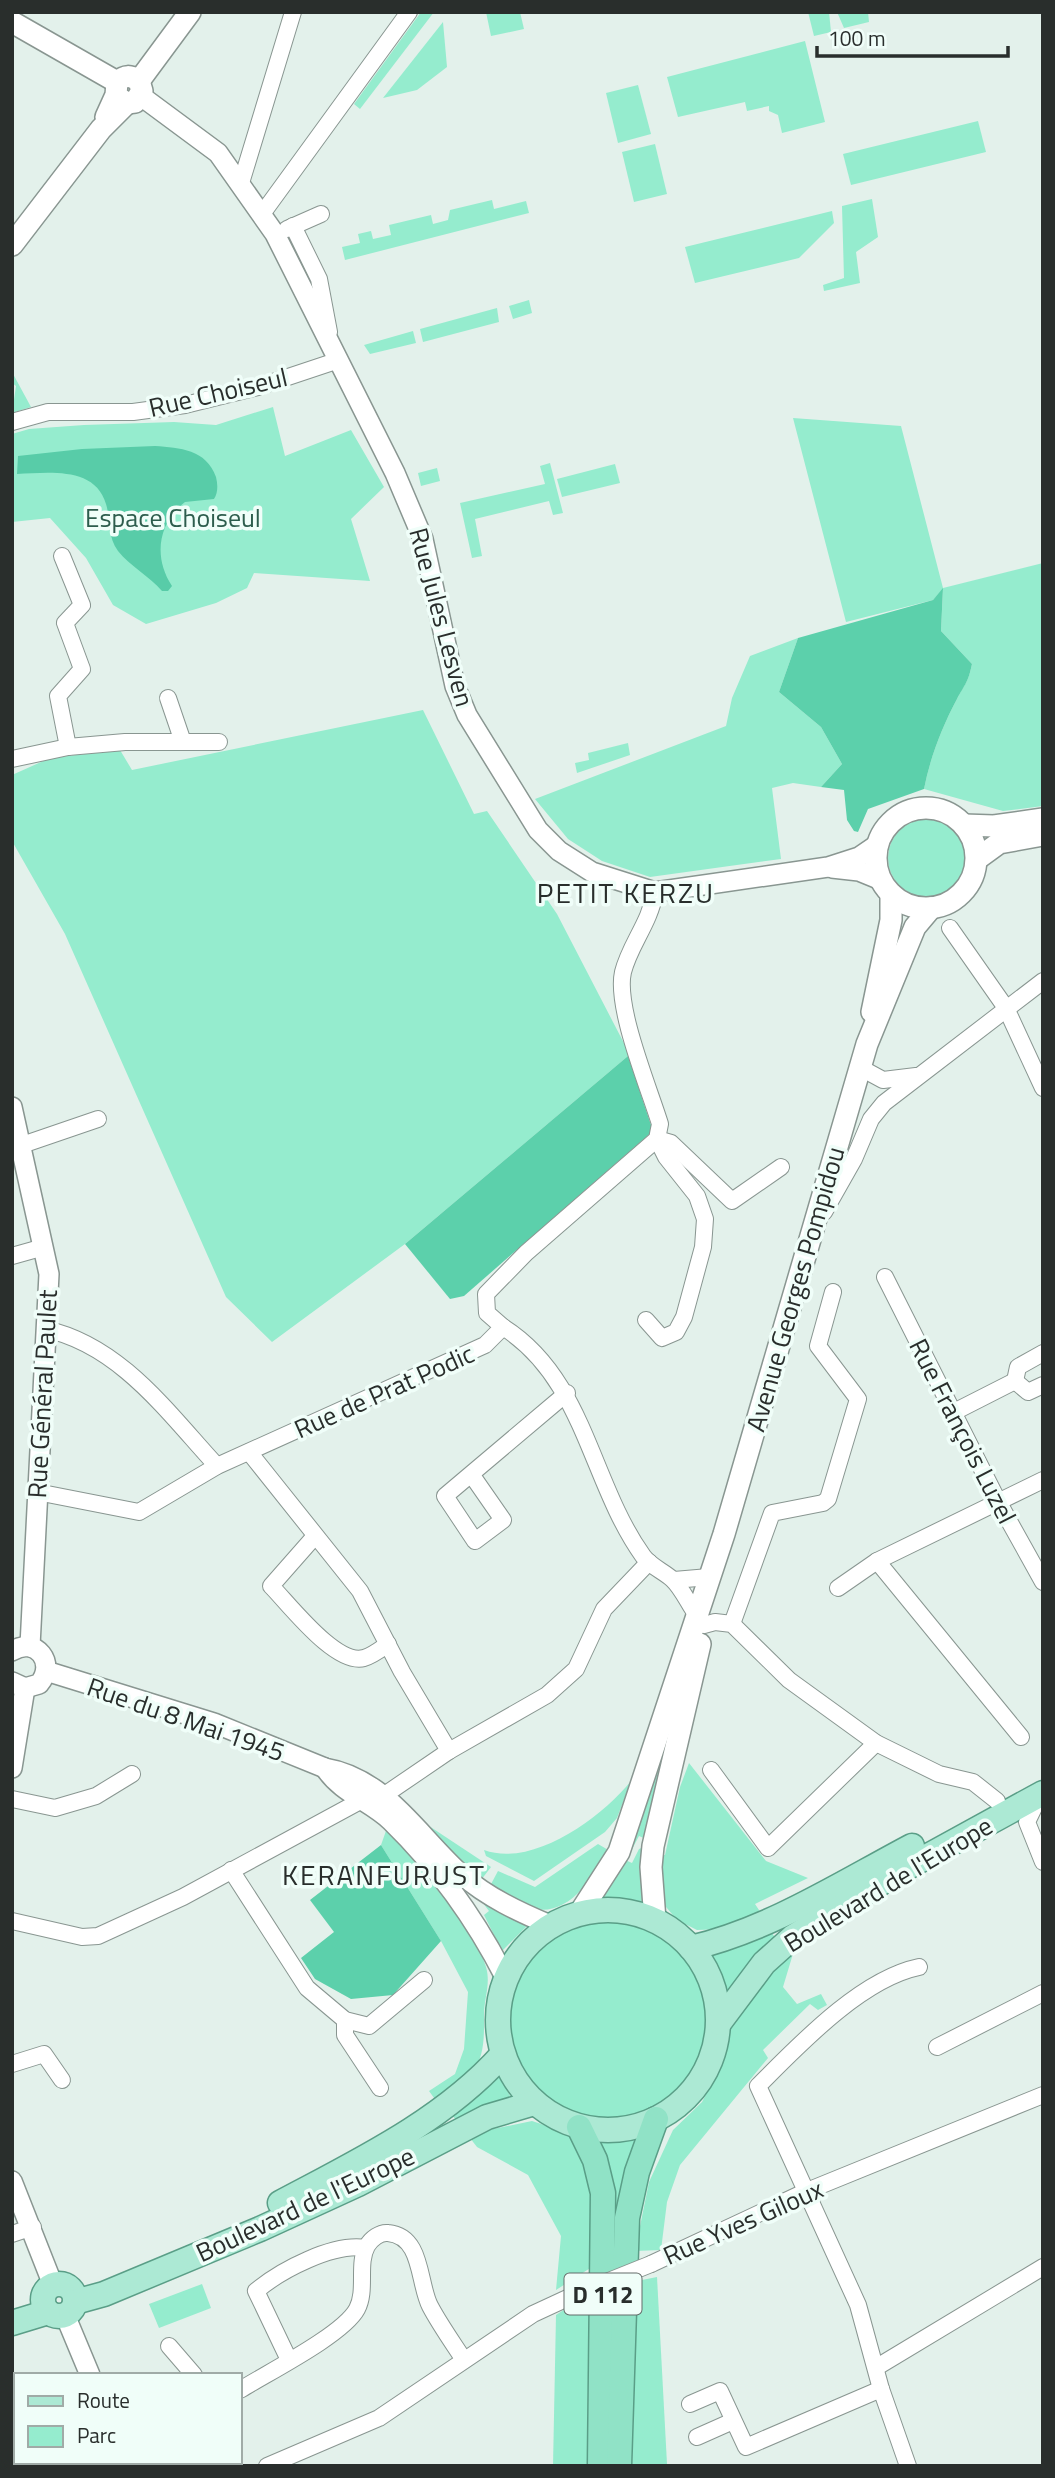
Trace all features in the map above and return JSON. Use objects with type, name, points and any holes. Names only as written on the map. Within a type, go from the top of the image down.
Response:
[{"type":"highway","name":"D 112","points":[[619,2466],[627,2218],[637,2172],[656,2119]]},
{"type":"highway","name":"D 112","points":[[579,2127],[595,2160],[603,2193],[600,2466]]},
{"type":"main road","points":[[12,245],[190,12]]},
{"type":"main road","name":"Rue Jules Lesven","points":[[12,22],[128,91]]},
{"type":"main road","points":[[916,810],[942,811],[964,825],[971,835],[977,859],[975,871],[964,892],[943,905],[931,908],[910,905],[886,887],[876,862],[878,844],[892,822],[916,810]]},
{"type":"main road","points":[[964,825],[993,826],[1043,820]]},
{"type":"main road","points":[[977,859],[999,844],[1043,835]]},
{"type":"main road","name":"Avenue Georges Pompidou","points":[[867,1044],[878,974],[891,920],[886,887]]},
{"type":"main road","name":"Avenue Georges Pompidou","points":[[581,1911],[619,1852],[700,1619],[859,1067],[915,927],[931,908]]},
{"type":"main road","name":"Avenue Georges Pompidou","points":[[655,1920],[651,1867],[653,1846],[709,1577],[724,1534]]},
{"type":"main road","name":"Boulevard de l'Europe","points":[[691,1948],[728,1940],[771,1921],[994,1803],[1042,1787]]},
{"type":"main road","name":"Boulevard de l'Europe","points":[[719,2023],[764,1963],[793,1937],[897,1873],[994,1803]]},
{"type":"main road","points":[[581,1911],[631,1911],[655,1920],[676,1932],[691,1948],[707,1969],[715,1988],[719,2023],[716,2047],[708,2068],[680,2103],[656,2119],[608,2130],[579,2127],[555,2118],[534,2103],[515,2080],[502,2055],[497,2029],[505,1977],[524,1948],[550,1925],[581,1911]]},
{"type":"main road","name":"Boulevard de l'Europe","points":[[12,2323],[259,2214],[337,2172],[451,2104],[480,2081],[502,2055]]},
{"type":"main road","name":"Boulevard de l'Europe","points":[[12,2306],[104,2294],[260,2229],[358,2184],[487,2117],[534,2103]]},
{"type":"street","points":[[241,183],[293,12]]},
{"type":"street","points":[[262,214],[409,12]]},
{"type":"street","name":"Rue Jules Lesven","points":[[128,91],[218,153],[275,234],[395,473],[423,539],[455,685],[467,715],[521,807],[538,830],[577,863],[617,882],[655,892],[828,867],[859,857],[878,844]]},
{"type":"street","points":[[275,234],[321,214]]},
{"type":"street","name":"Rue Jules Lesven","points":[[293,226],[319,279],[335,353]]},
{"type":"street","name":"Rue Choiseul","points":[[12,422],[48,412],[133,412],[185,405],[258,387],[335,353]]},
{"type":"street","points":[[62,556],[82,606],[65,623],[82,670],[58,696],[68,747]]},
{"type":"street","points":[[167,698],[183,742]]},
{"type":"street","points":[[12,759],[68,747],[125,742],[219,742]]},
{"type":"street","name":"Rue Jules Lesven","points":[[828,867],[859,871],[886,887]]},
{"type":"street","points":[[646,1320],[662,1338],[676,1332],[684,1317],[704,1247],[705,1219],[697,1196],[666,1157],[657,1139],[660,1124],[623,1003],[623,973],[649,920],[655,892]]},
{"type":"street","points":[[950,928],[1006,1008],[1043,1088]]},
{"type":"street","points":[[808,1238],[854,1159],[871,1119],[884,1103],[1043,981]]},
{"type":"street","points":[[859,1067],[883,1080],[916,1076]]},
{"type":"street","points":[[883,1080],[884,1103]]},
{"type":"street","name":"Rue Général Paulet","points":[[12,1107],[20,1154],[49,1274],[37,1492],[21,1648]]},
{"type":"street","points":[[20,1154],[99,1119]]},
{"type":"street","points":[[657,1139],[671,1143],[732,1201],[781,1167]]},
{"type":"street","name":"Rue de Prat Podic","points":[[37,1492],[139,1512],[217,1466],[485,1345],[503,1327],[487,1314],[485,1294],[526,1254],[657,1139]]},
{"type":"street","points":[[12,1255],[44,1247]]},
{"type":"street","name":"Rue François Luzel","points":[[885,1277],[999,1503],[1043,1583]]},
{"type":"street","name":"Avenue Georges Pompidou","points":[[732,1624],[772,1513],[823,1503],[828,1499],[858,1399],[818,1346],[833,1292]]},
{"type":"street","points":[[503,1327],[548,1366],[566,1393],[604,1481],[649,1562],[674,1580],[700,1619],[732,1624],[789,1680],[876,1743],[940,1774],[973,1782],[994,1803],[1027,1822],[1043,1862]]},
{"type":"street","points":[[45,1329],[73,1335],[136,1378],[217,1466]]},
{"type":"street","points":[[1015,1381],[1018,1367],[1043,1353]]},
{"type":"street","points":[[954,1412],[1015,1381]]},
{"type":"street","points":[[1015,1381],[1028,1392],[1043,1385]]},
{"type":"street","points":[[471,1474],[566,1393]]},
{"type":"street","points":[[249,1452],[360,1591],[402,1672],[449,1751]]},
{"type":"street","points":[[838,1588],[877,1561],[1043,1480]]},
{"type":"street","points":[[315,1536],[271,1586],[326,1643],[349,1659],[364,1658],[388,1644]]},
{"type":"street","points":[[877,1561],[1021,1737]]},
{"type":"street","points":[[383,1796],[449,1751],[545,1697],[576,1669],[604,1609],[649,1562]]},
{"type":"street","points":[[674,1580],[709,1577]]},
{"type":"street","points":[[12,1768],[18,1685],[38,1684],[46,1671],[44,1655],[21,1648]]},
{"type":"street","name":"Rue du 8 Mai 1945","points":[[46,1671],[214,1723],[325,1768],[342,1770],[400,1808],[462,1875],[510,1908],[550,1925]]},
{"type":"street","points":[[711,1770],[768,1848],[876,1743]]},
{"type":"street","name":"Rue du 8 Mai 1945","points":[[325,1768],[334,1782],[388,1818],[451,1886],[505,1977]]},
{"type":"street","points":[[12,1799],[55,1808],[96,1796],[132,1774]]},
{"type":"street","points":[[1027,1822],[1042,1787]]},
{"type":"street","points":[[12,1921],[82,1937],[99,1936],[362,1800]]},
{"type":"street","points":[[231,1870],[307,1988],[345,2020],[369,2026],[425,1980]]},
{"type":"street","points":[[908,2466],[881,2389],[858,2305],[758,2086],[827,2017],[902,1971],[919,1967]]},
{"type":"street","points":[[937,2047],[1043,1993]]},
{"type":"street","points":[[345,2020],[345,2035],[380,2088]]},
{"type":"street","points":[[12,2064],[44,2054],[62,2080]]},
{"type":"street","name":"Rue Yves Giloux","points":[[267,2466],[379,2418],[533,2314],[652,2264],[807,2191],[1043,2095]]},
{"type":"street","points":[[12,2181],[33,2227],[89,2373]]},
{"type":"street","points":[[12,2234],[33,2227]]},
{"type":"street","points":[[242,2389],[323,2338],[357,2309],[365,2248],[373,2238],[387,2233],[402,2238],[413,2249],[430,2306],[464,2360]]},
{"type":"street","points":[[289,2360],[256,2291],[276,2274],[349,2245],[365,2248]]},
{"type":"street","points":[[877,2367],[1043,2267]]},
{"type":"street","points":[[169,2346],[192,2373]]},
{"type":"street","points":[[690,2404],[720,2390],[746,2447],[881,2389]]},
{"type":"street","points":[[696,2437],[733,2421]]},
{"type":"green space","points":[[421,12],[434,12],[360,109],[354,104]]},
{"type":"green space","points":[[486,12],[520,12],[524,29],[491,36]]},
{"type":"green space","points":[[808,12],[829,12],[831,32],[814,36]]},
{"type":"green space","points":[[837,12],[868,12],[869,22],[844,28]]},
{"type":"green space","points":[[443,22],[447,67],[417,90],[383,98]]},
{"type":"green space","points":[[805,41],[825,122],[782,133],[778,115],[769,111],[769,106],[747,111],[745,102],[678,117],[667,77]]},
{"type":"green space","points":[[638,85],[651,134],[618,143],[606,93]]},
{"type":"green space","points":[[978,121],[986,152],[851,185],[843,154]]},
{"type":"green space","points":[[655,144],[667,194],[634,202],[622,152]]},
{"type":"green space","points":[[872,199],[878,237],[856,252],[860,283],[824,291],[823,285],[844,278],[842,206]]},
{"type":"green space","points":[[492,200],[494,209],[526,201],[529,213],[345,260],[342,247],[360,243],[358,234],[371,231],[373,239],[391,235],[389,225],[431,215],[433,224],[448,220],[450,210]]},
{"type":"green space","points":[[832,211],[834,223],[799,258],[695,283],[685,247]]},
{"type":"green space","points":[[529,300],[532,313],[513,319],[509,306]]},
{"type":"green space","points":[[497,308],[499,322],[423,342],[420,329]]},
{"type":"green space","points":[[413,331],[416,343],[370,354],[364,345]]},
{"type":"green space","points":[[12,372],[31,407],[12,413],[16,386],[12,383]]},
{"type":"green space","name":"Espace Choiseul","points":[[273,407],[285,456],[351,430],[384,487],[351,519],[370,581],[254,573],[247,588],[216,603],[146,624],[113,605],[86,558],[50,518],[12,522],[12,434],[29,429],[84,425],[174,422],[216,425]]},
{"type":"green space","points":[[793,418],[901,426],[943,588],[1043,563],[1043,806],[1003,811],[924,789],[937,743],[968,679],[972,664],[941,631],[943,589],[933,600],[846,622]]},
{"type":"green space","points":[[550,463],[563,513],[553,515],[549,501],[475,519],[482,556],[472,558],[460,503],[545,484],[540,466]]},
{"type":"green space","points":[[615,464],[620,483],[562,497],[557,479]]},
{"type":"green space","points":[[437,468],[440,481],[421,486],[418,473]]},
{"type":"green space","points":[[798,638],[779,692],[821,727],[842,764],[821,787],[793,783],[772,788],[781,859],[650,877],[602,861],[568,839],[535,799],[726,726],[732,698],[750,656]]},
{"type":"green space","points":[[423,710],[474,814],[487,811],[557,914],[627,1049],[628,1056],[405,1244],[272,1342],[226,1297],[65,934],[12,841],[12,775],[50,758],[120,750],[132,770]]},
{"type":"green space","points":[[628,743],[630,755],[577,773],[575,763],[589,760],[588,753]]},
{"type":"green space","points":[[927,819],[942,822],[955,830],[963,843],[966,858],[963,873],[955,886],[942,894],[927,897],[912,894],[899,886],[891,873],[888,858],[891,843],[899,830],[912,822]]},
{"type":"green space","points":[[705,1599],[646,1839],[639,1836],[630,1853],[627,1852]]},
{"type":"green space","points":[[689,1763],[766,1861],[808,1878],[755,1904],[761,1913],[723,1929],[697,1930],[677,1920],[661,1901],[658,1856],[665,1855],[680,1787]]},
{"type":"green space","points":[[631,1781],[617,1818],[605,1832],[534,1881],[486,1856],[484,1850],[503,1854],[523,1852],[565,1836],[602,1810]]},
{"type":"green space","points":[[423,1822],[491,1867],[481,1880],[453,1857]]},
{"type":"green space","points":[[387,1828],[428,1874],[458,1914],[471,1934],[486,1967],[488,1985],[480,2057],[470,2075],[437,2102],[429,2091],[455,2074],[464,2049],[468,1992],[441,1941],[381,1845]]},
{"type":"green space","points":[[598,1844],[610,1851],[594,1874],[575,1896],[552,1909],[539,1910],[524,1906],[490,1886],[498,1871],[535,1887]]},
{"type":"green space","points":[[644,1847],[645,1903],[597,1897],[623,1859],[632,1863],[639,1849]]},
{"type":"green space","points":[[480,1899],[530,1923],[502,1951],[484,1915],[489,1911]]},
{"type":"green space","points":[[608,1922],[645,1930],[677,1951],[698,1983],[706,2020],[698,2057],[677,2089],[645,2110],[608,2118],[571,2110],[539,2089],[518,2057],[510,2020],[518,1983],[539,1951],[571,1930]]},
{"type":"green space","points":[[771,1931],[774,1936],[782,1936],[728,1998],[722,1975],[711,1955]]},
{"type":"green space","points":[[795,1947],[783,1987],[797,2004],[821,1994],[827,2005],[818,2010],[810,2004],[763,2050],[768,2058],[680,2165],[667,2202],[661,2250],[635,2251],[649,2182],[673,2130],[702,2102],[721,2066],[732,2022],[755,1984]]},
{"type":"green space","points":[[495,2070],[512,2099],[457,2121],[451,2114]]},
{"type":"green space","points":[[532,2121],[564,2134],[580,2146],[587,2157],[594,2186],[595,2265],[556,2290],[561,2236],[528,2175],[477,2147],[470,2138],[488,2130]]},
{"type":"green space","points":[[643,2138],[616,2230],[595,2142]]},
{"type":"green space","points":[[657,2277],[667,2464],[632,2466],[637,2281]]},
{"type":"green space","points":[[202,2284],[211,2308],[159,2328],[149,2304]]},
{"type":"green space","points":[[587,2303],[589,2311],[587,2466],[553,2466],[556,2315],[571,2305]]},
{"type":"shaded area","points":[[155,446],[183,449],[199,455],[212,468],[217,483],[214,499],[185,502],[176,510],[164,530],[161,552],[162,564],[172,586],[168,591],[162,591],[118,551],[111,534],[106,504],[92,483],[69,474],[17,474],[18,456],[82,449]]},
{"type":"shaded area","points":[[943,588],[941,631],[972,664],[968,679],[942,732],[924,789],[868,809],[858,832],[854,831],[847,820],[844,790],[821,787],[842,764],[821,727],[779,692],[798,638],[933,600]]},
{"type":"shaded area","points":[[628,1056],[653,1131],[464,1296],[450,1299],[405,1244]]},
{"type":"shaded area","points":[[381,1845],[441,1941],[393,1995],[351,1999],[315,1979],[301,1958],[334,1932],[310,1900]]},
{"type":"district","name":"PETIT KERZU","points":[[626,892]]},
{"type":"district","name":"KERANFURUST","points":[[384,1874]]}]
